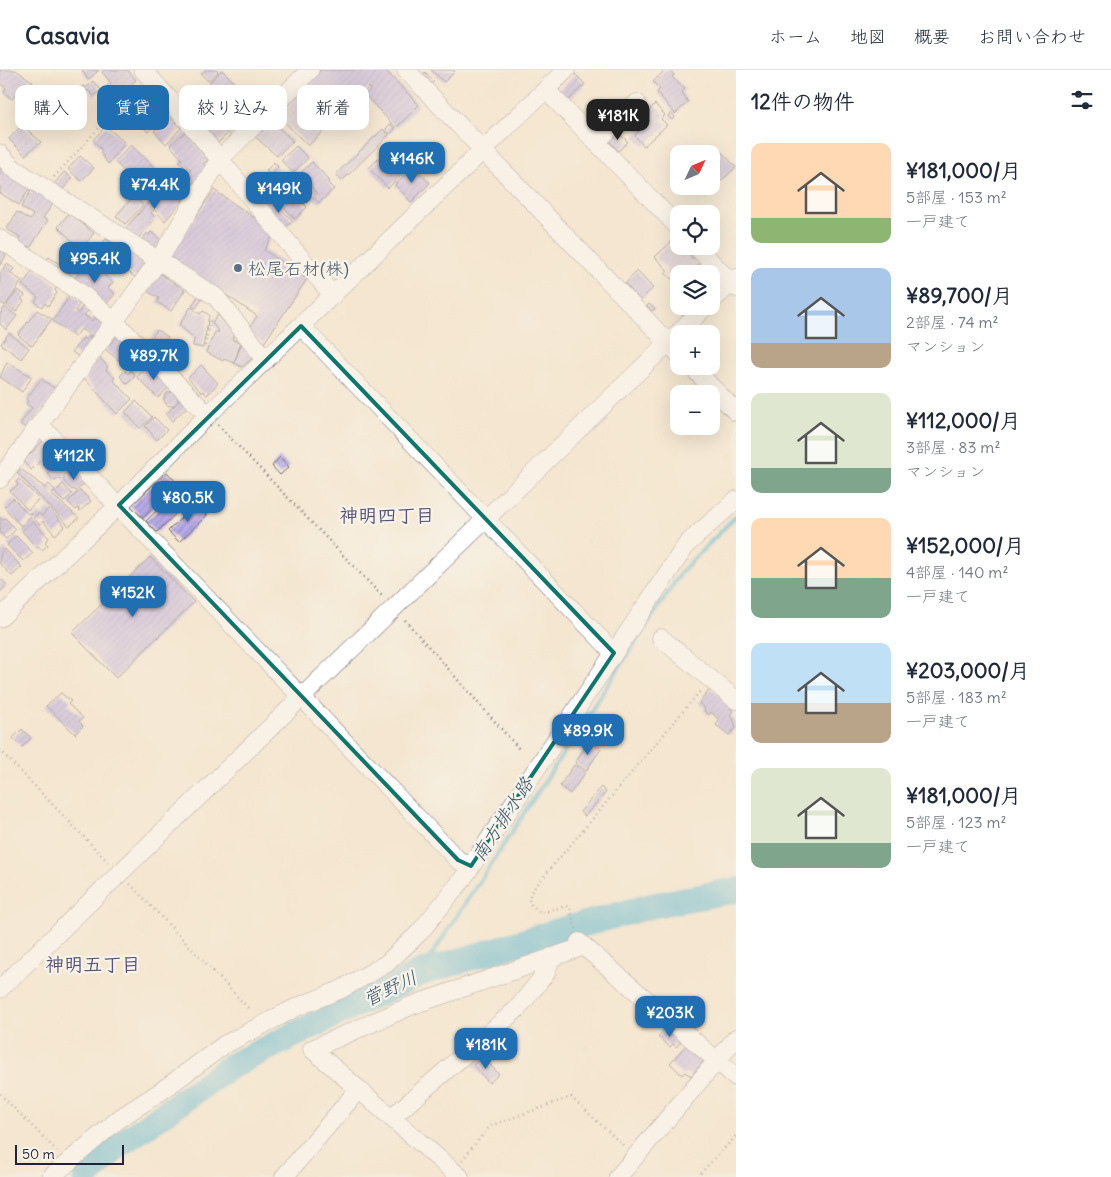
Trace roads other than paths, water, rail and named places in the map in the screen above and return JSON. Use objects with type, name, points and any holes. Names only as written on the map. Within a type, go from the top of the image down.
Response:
[{"type":"street","points":[[1,475],[40,425],[159,260],[219,160],[310,70]]},
{"type":"street","points":[[406,70],[670,344]]},
{"type":"street","points":[[0,618],[119,505],[208,415],[566,70]]},
{"type":"street","points":[[145,73],[176,106],[295,254],[333,295]]},
{"type":"street","points":[[546,90],[670,219]]},
{"type":"street","points":[[596,142],[637,103]]},
{"type":"street","points":[[0,154],[13,168],[216,297],[266,360]]},
{"type":"street","points":[[0,239],[81,293],[115,322],[208,415]]},
{"type":"street","points":[[705,255],[734,283],[720,295]]},
{"type":"street","points":[[692,325],[699,315]]},
{"type":"street","points":[[301,326],[614,653]]},
{"type":"street","points":[[0,989],[394,608],[670,352]]},
{"type":"street","points":[[700,375],[736,412]]},
{"type":"street","points":[[40,425],[119,505],[458,860],[471,866]]},
{"type":"street","points":[[52,1177],[120,1118],[160,1092],[224,1045],[297,1007],[340,990],[386,964],[419,933],[471,866],[687,544],[736,500]]},
{"type":"street","points":[[661,638],[736,700]]},
{"type":"street","points":[[457,1174],[312,1049],[413,1005],[552,957],[581,944],[736,1077]]},
{"type":"street","points":[[391,1118],[516,1009],[546,973],[552,957]]},
{"type":"street","points":[[618,1177],[736,1038]]},
{"type":"street","points":[[284,1177],[358,1090]]},
{"type":"waterway","name":"南方排水路","points":[[420,973],[682,571],[736,516]]},
{"type":"waterway","name":"菅野川","points":[[86,1177],[118,1146],[231,1066],[420,973],[558,931],[655,905],[736,890]]},
{"type":"place","name":"松尾石材(株)","points":[[238,268]]},
{"type":"district","name":"神明四丁目","points":[[387,515]]},
{"type":"district","name":"神明五丁目","points":[[93,964]]}]
